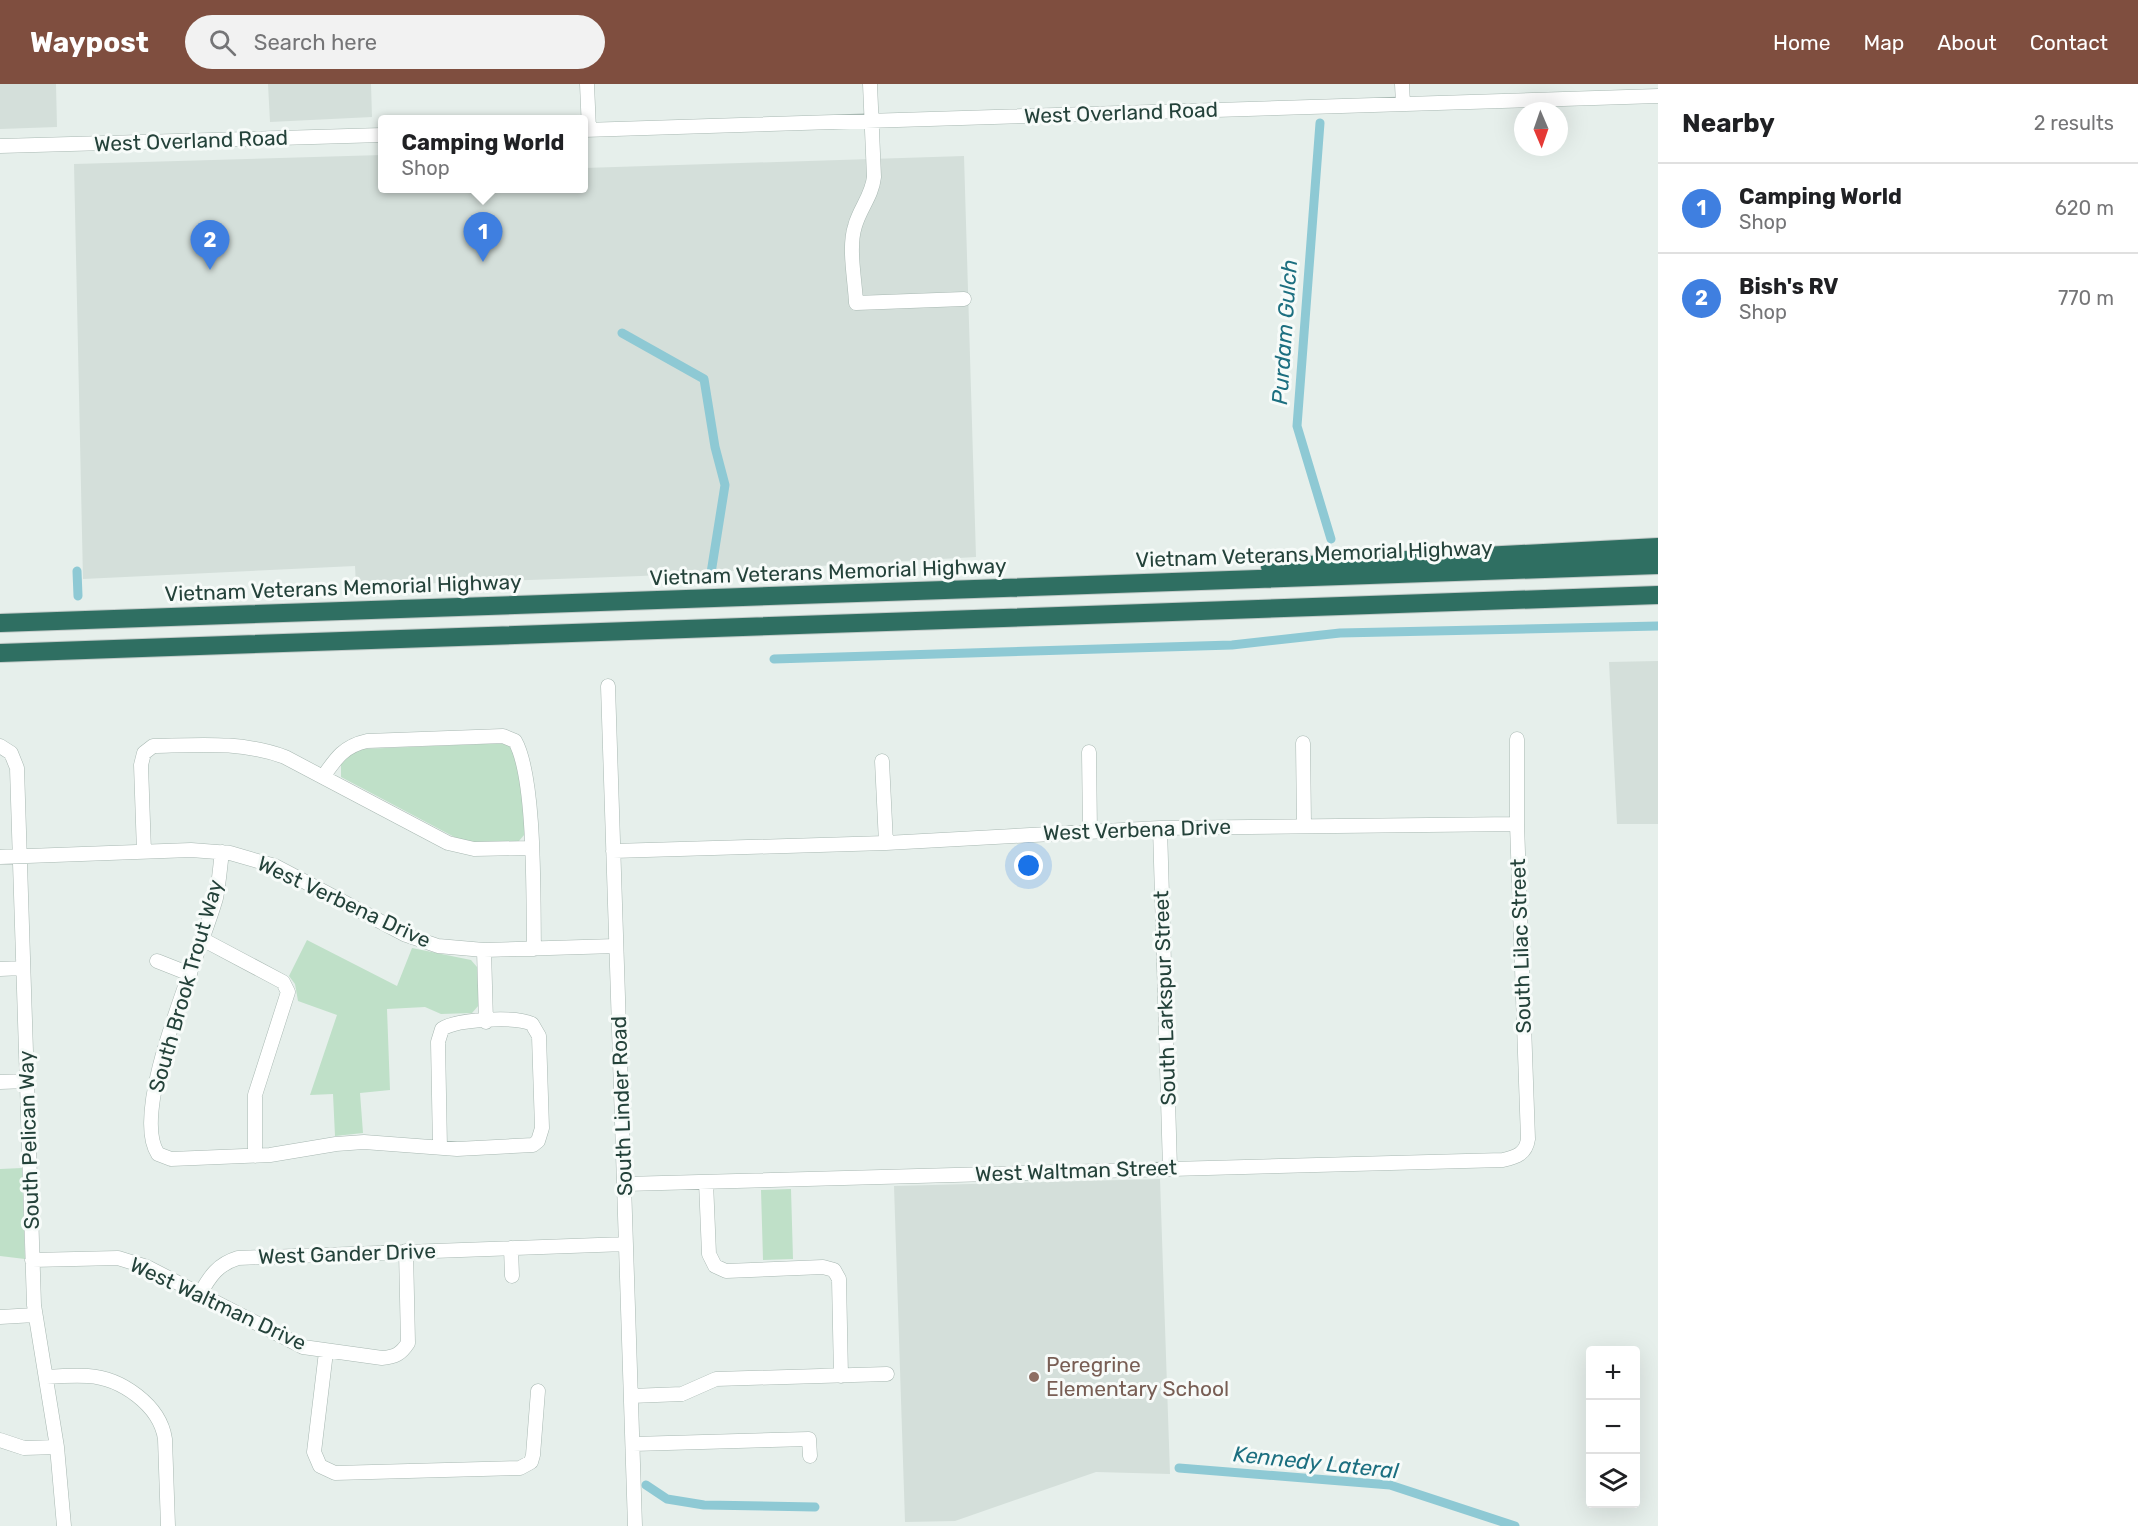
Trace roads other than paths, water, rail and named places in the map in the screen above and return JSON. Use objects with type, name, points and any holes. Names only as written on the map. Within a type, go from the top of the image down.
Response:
[{"type":"highway","points":[[1172,582],[1275,566],[1658,547]]},
{"type":"highway","name":"Vietnam Veterans Memorial Highway","points":[[0,623],[1658,565]]},
{"type":"highway","points":[[0,653],[1658,596]]},
{"type":"street","points":[[586,115],[587,84]]},
{"type":"street","points":[[870,84],[872,191],[858,218],[853,235],[856,303],[964,300]]},
{"type":"street","points":[[1402,84],[1403,104]]},
{"type":"street","name":"West Overland Road","points":[[588,130],[1658,96]]},
{"type":"street","name":"West Overland Road","points":[[0,146],[378,135]]},
{"type":"street","name":"South Linder Road","points":[[608,686],[635,1526]]},
{"type":"street","points":[[323,777],[341,751],[352,744],[367,741],[503,736],[515,741],[521,752],[531,848],[534,949]]},
{"type":"street","name":"South Lilac Street","points":[[1517,739],[1517,824],[1528,1139],[1524,1151]]},
{"type":"street","points":[[1303,743],[1305,825]]},
{"type":"street","points":[[144,852],[141,765],[144,753],[153,746],[237,745],[260,748],[323,777],[448,843],[474,849],[531,848]]},
{"type":"street","name":"South Pelican Way","points":[[5,750],[17,768],[35,1315],[57,1447],[64,1526]]},
{"type":"street","points":[[1089,752],[1090,831]]},
{"type":"street","points":[[882,761],[886,843]]},
{"type":"street","name":"West Verbena Drive","points":[[613,851],[886,843],[1160,828],[1517,824]]},
{"type":"street","name":"South Larkspur Street","points":[[1160,828],[1170,1168]]},
{"type":"street","name":"West Verbena Drive","points":[[0,856],[222,852],[275,866],[418,940],[448,948],[484,950],[616,946]]},
{"type":"street","name":"South Brook Trout Way","points":[[222,852],[216,897],[154,1088],[153,1143],[158,1154],[171,1159],[255,1156]]},
{"type":"street","points":[[202,939],[283,982],[288,992],[287,1002],[255,1095],[255,1156],[364,1142],[440,1148],[527,1147],[538,1141],[542,1128],[538,1036],[532,1024],[519,1020],[454,1023],[442,1029],[438,1042],[440,1148]]},
{"type":"street","points":[[484,950],[486,1022]]},
{"type":"street","points":[[157,961],[190,974]]},
{"type":"street","points":[[0,969],[24,968]]},
{"type":"street","points":[[0,1082],[27,1081]]},
{"type":"street","name":"West Waltman Street","points":[[624,1184],[1503,1160],[1516,1157],[1524,1151]]},
{"type":"street","points":[[706,1182],[709,1254],[715,1266],[726,1271],[823,1267],[834,1270],[839,1279],[841,1376]]},
{"type":"street","name":"West Gander Drive","points":[[200,1294],[212,1273],[220,1266],[238,1258],[626,1244]]},
{"type":"street","points":[[511,1248],[512,1276]]},
{"type":"street","name":"West Waltman Drive","points":[[32,1260],[128,1259],[303,1347],[381,1358],[392,1357],[402,1352],[408,1342],[410,1332],[406,1251]]},
{"type":"street","points":[[0,1317],[35,1315]]},
{"type":"street","points":[[326,1352],[314,1452],[320,1466],[335,1473],[453,1468],[508,1470],[520,1468],[531,1462],[538,1391]]},
{"type":"street","points":[[631,1396],[682,1394],[716,1379],[887,1374]]},
{"type":"street","points":[[46,1377],[97,1377],[139,1397],[155,1411],[160,1419],[165,1439],[168,1526]]},
{"type":"street","points":[[633,1444],[809,1439],[810,1456]]},
{"type":"street","points":[[0,1440],[24,1448],[57,1447]]},
{"type":"waterway","name":"Purdam Gulch","points":[[1320,123],[1297,426],[1331,539]]},
{"type":"waterway","points":[[622,333],[704,379],[715,447],[725,485],[711,573]]},
{"type":"waterway","name":"Kennedy Lateral","points":[[77,571],[78,596]]},
{"type":"waterway","points":[[774,659],[1232,645],[1340,633],[1658,626]]},
{"type":"waterway","name":"Kennedy Lateral","points":[[1179,1468],[1390,1485],[1515,1526]]},
{"type":"waterway","name":"Kennedy Lateral","points":[[646,1485],[667,1499],[704,1505],[815,1507]]},
{"type":"place","name":"Camping World","points":[[483,262]]},
{"type":"place","name":"Bish's RV","points":[[210,270]]},
{"type":"place","name":"Peregrine Elementary School","points":[[1034,1377]]}]
